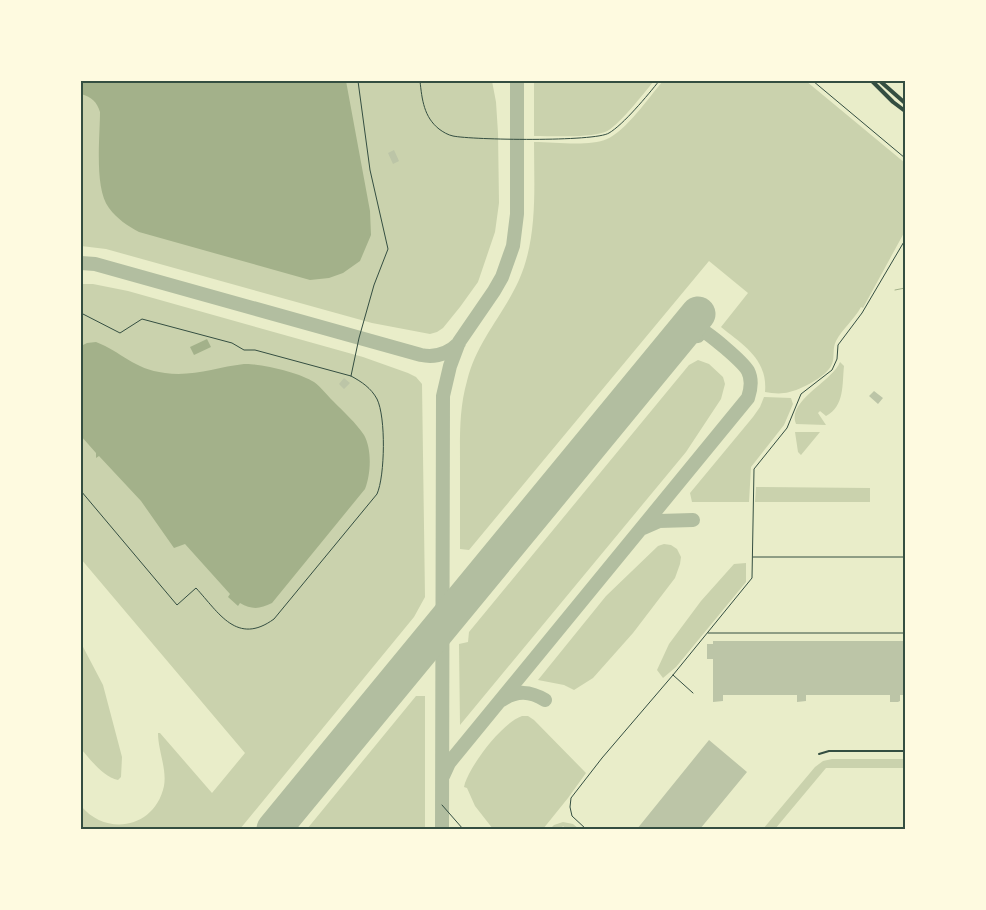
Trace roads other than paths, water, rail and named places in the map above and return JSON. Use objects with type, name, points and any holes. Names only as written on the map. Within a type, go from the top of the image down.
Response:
[{"type":"main road","points":[[872,81],[905,111]]},
{"type":"main road","points":[[880,81],[905,103]]},
{"type":"street","points":[[818,754],[829,751],[905,751]]},
{"type":"lane","points":[[351,376],[374,285],[388,249],[370,170],[358,81]]},
{"type":"lane","points":[[420,81],[422,105],[432,122],[440,130],[451,136],[477,139],[581,138],[608,134],[659,81]]},
{"type":"lane","points":[[813,81],[905,158]]},
{"type":"lane","points":[[586,829],[574,819],[571,813],[571,802],[575,792],[752,578],[754,469],[787,428],[801,394],[832,370],[837,359],[838,345],[862,313],[905,240]]},
{"type":"lane","points":[[81,313],[120,333],[142,319],[232,342],[244,350],[255,350],[351,376],[364,383],[371,390],[380,405],[382,431],[382,478],[377,494],[274,619],[266,625],[255,629],[247,630],[228,623],[196,588],[177,605],[81,491]]},
{"type":"lane","points":[[752,557],[905,557]]},
{"type":"lane","points":[[708,633],[905,632]]},
{"type":"lane","points":[[673,675],[693,692]]},
{"type":"lane","points":[[442,806],[463,829]]},
{"type":"waterway","points":[[895,290],[905,288]]}]
